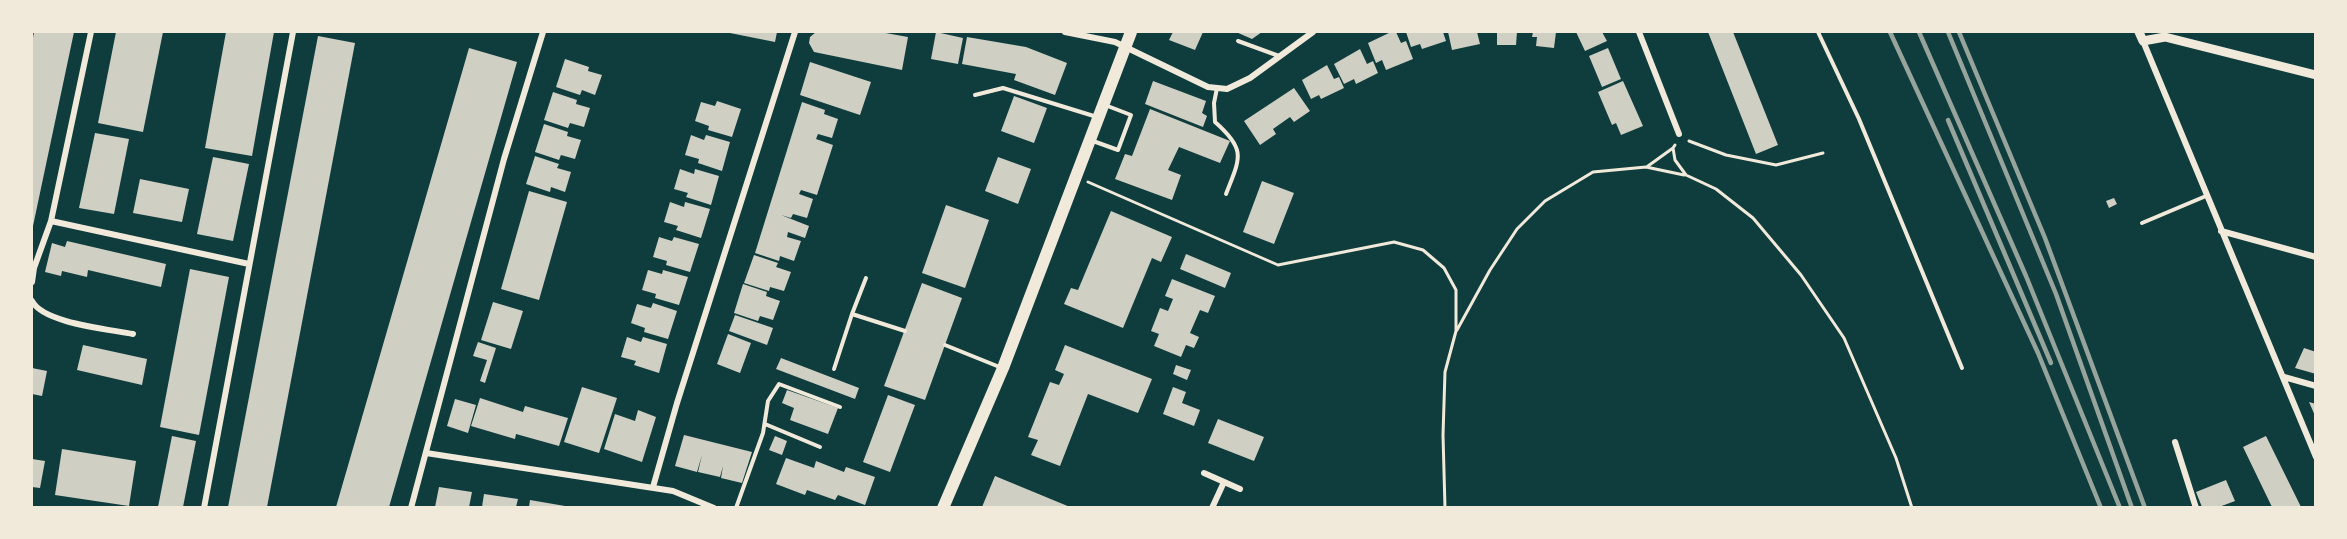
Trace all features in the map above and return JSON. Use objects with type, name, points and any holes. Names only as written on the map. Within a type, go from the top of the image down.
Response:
[{"type":"main road","points":[[943,507],[1003,368],[1131,32]]},
{"type":"street","points":[[32,282],[33,267],[51,221],[91,32]]},
{"type":"street","points":[[204,507],[293,32]]},
{"type":"street","points":[[411,507],[504,159],[543,32]]},
{"type":"street","points":[[653,487],[677,403],[795,32]]},
{"type":"street","points":[[1065,32],[1115,42],[1208,87],[1227,89],[1250,78],[1313,32]]},
{"type":"street","points":[[1639,32],[1678,134]]},
{"type":"street","points":[[2139,32],[2284,377],[2288,395],[2316,457]]},
{"type":"street","points":[[2143,41],[2165,37],[2316,75]]},
{"type":"street","points":[[51,221],[249,264]]},
{"type":"street","points":[[2221,231],[2316,257]]},
{"type":"street","points":[[32,301],[39,311],[52,317],[133,334]]},
{"type":"street","points":[[2284,377],[2316,386]]},
{"type":"street","points":[[2175,442],[2196,507]]},
{"type":"street","points":[[426,453],[653,487],[683,494],[714,507]]},
{"type":"street","points":[[1204,473],[1240,489]]},
{"type":"street","points":[[1212,507],[1224,482]]},
{"type":"lane","points":[[1818,32],[1863,130],[1962,368]]},
{"type":"lane","points":[[1238,41],[1279,56]]},
{"type":"lane","points":[[975,94],[1003,88],[1098,118]]},
{"type":"lane","points":[[1217,88],[1214,103],[1215,122],[1226,131],[1238,148],[1237,166],[1226,194]]},
{"type":"lane","points":[[1090,140],[1118,150],[1131,115],[1103,104]]},
{"type":"lane","points":[[2142,224],[2206,196]]},
{"type":"lane","points":[[834,369],[866,278]]},
{"type":"lane","points":[[852,314],[904,331]]},
{"type":"lane","points":[[945,345],[1003,368]]},
{"type":"lane","points":[[736,507],[763,433],[768,401],[779,384],[840,406]]},
{"type":"lane","points":[[765,424],[820,447]]},
{"type":"path","points":[[1686,175],[1675,160],[1673,148],[1678,134],[1691,142],[1726,155],[1776,165],[1823,153]]},
{"type":"path","points":[[1646,167],[1673,148]]},
{"type":"path","points":[[1445,507],[1443,435],[1445,372],[1456,332],[1490,270],[1517,229],[1545,201],[1593,172],[1646,167],[1686,175],[1716,189],[1753,218],[1801,275],[1844,338],[1896,458],[1912,507]]},
{"type":"path","points":[[1075,177],[1278,265],[1394,242],[1423,250],[1444,268],[1456,290],[1456,332]]},
{"type":"building","points":[[34,32],[74,32],[33,226],[32,43]]},
{"type":"building","points":[[116,32],[163,32],[143,132],[98,123]]},
{"type":"building","points":[[226,32],[274,32],[252,156],[205,148]]},
{"type":"building","points":[[730,32],[777,32],[775,42]]},
{"type":"building","points":[[816,32],[880,32],[908,37],[902,70],[814,52],[809,43],[810,37]]},
{"type":"building","points":[[936,32],[963,38],[958,64],[931,59]]},
{"type":"building","points":[[1173,32],[1203,32],[1195,50],[1169,40]]},
{"type":"building","points":[[1236,32],[1262,32],[1252,39]]},
{"type":"building","points":[[1391,32],[1396,32],[1401,43],[1406,41],[1413,59],[1386,70],[1382,60],[1376,63],[1368,43]]},
{"type":"building","points":[[1406,32],[1443,32],[1446,41],[1422,49],[1420,44],[1411,47]]},
{"type":"building","points":[[1448,32],[1477,32],[1480,44],[1452,50]]},
{"type":"building","points":[[1497,32],[1517,32],[1516,45],[1497,45]]},
{"type":"building","points":[[1533,32],[1556,32],[1554,48],[1536,46],[1537,37],[1532,37]]},
{"type":"building","points":[[1576,32],[1602,32],[1607,41],[1585,51]]},
{"type":"building","points":[[1708,32],[1733,32],[1778,145],[1756,154]]},
{"type":"building","points":[[318,36],[355,43],[267,507],[228,507]]},
{"type":"building","points":[[967,37],[1026,47],[1067,63],[1055,95],[1014,80],[1016,74],[962,64]]},
{"type":"building","points":[[469,48],[517,62],[389,507],[336,507]]},
{"type":"building","points":[[1608,48],[1621,79],[1602,87],[1589,56]]},
{"type":"building","points":[[1360,49],[1367,64],[1373,61],[1378,73],[1356,84],[1354,79],[1344,84],[1334,64]]},
{"type":"building","points":[[565,59],[589,67],[588,71],[602,75],[595,95],[582,90],[580,95],[556,87]]},
{"type":"building","points":[[810,62],[871,82],[860,115],[800,95]]},
{"type":"building","points":[[1327,65],[1334,79],[1339,77],[1344,88],[1321,99],[1319,95],[1311,99],[1302,80]]},
{"type":"building","points":[[1153,81],[1206,101],[1202,113],[1207,116],[1203,127],[1145,104]]},
{"type":"building","points":[[1623,81],[1643,126],[1621,135],[1616,123],[1612,125],[1598,92]]},
{"type":"building","points":[[1294,88],[1310,111],[1294,122],[1290,117],[1273,129],[1276,134],[1260,145],[1244,121]]},
{"type":"building","points":[[553,92],[577,100],[576,104],[590,108],[584,127],[570,123],[568,128],[544,120]]},
{"type":"building","points":[[1014,96],[1047,108],[1034,143],[1001,131]]},
{"type":"building","points":[[717,101],[741,109],[732,137],[708,130],[709,126],[695,121],[701,102],[715,106]]},
{"type":"building","points":[[802,102],[825,110],[824,114],[838,119],[832,138],[818,134],[816,139],[833,145],[817,195],[801,190],[799,194],[813,199],[807,218],[793,214],[791,218],[781,215],[809,226],[805,238],[788,232],[787,237],[801,241],[794,261],[780,256],[779,261],[755,253]]},
{"type":"building","points":[[1150,109],[1230,141],[1220,163],[1179,147],[1168,170],[1181,175],[1172,200],[1115,179],[1125,154],[1132,156]]},
{"type":"building","points":[[544,124],[568,132],[567,136],[581,140],[575,159],[561,155],[559,160],[535,152]]},
{"type":"building","points":[[95,133],[129,139],[114,214],[79,208]]},
{"type":"building","points":[[691,135],[704,140],[706,135],[730,142],[722,171],[698,163],[699,159],[685,155]]},
{"type":"building","points":[[535,156],[559,164],[557,168],[571,172],[565,192],[551,187],[550,192],[526,184]]},
{"type":"building","points":[[213,157],[249,164],[233,241],[197,234]]},
{"type":"building","points":[[998,157],[1031,169],[1018,204],[985,191]]},
{"type":"building","points":[[680,169],[694,174],[695,169],[719,176],[711,205],[686,197],[688,193],[674,189]]},
{"type":"building","points":[[140,179],[189,189],[182,222],[133,213]]},
{"type":"building","points":[[1262,181],[1294,193],[1274,244],[1243,232]]},
{"type":"building","points":[[529,191],[567,202],[539,300],[501,289]]},
{"type":"building","points":[[2114,198],[2117,204],[2109,208],[2106,201]]},
{"type":"building","points":[[670,202],[684,207],[685,202],[710,209],[701,238],[676,230],[678,226],[664,222]]},
{"type":"building","points":[[946,205],[989,220],[965,288],[922,273]]},
{"type":"building","points":[[1111,211],[1172,237],[1161,262],[1152,258],[1123,328],[1064,304],[1071,288],[1078,290]]},
{"type":"building","points":[[659,237],[672,241],[674,237],[699,244],[690,272],[666,265],[667,261],[653,257]]},
{"type":"building","points":[[67,241],[166,264],[161,287],[88,270],[87,277],[62,271],[61,276],[45,272],[52,243],[65,247]]},
{"type":"building","points":[[1186,254],[1231,273],[1225,288],[1180,269]]},
{"type":"building","points":[[754,255],[778,263],[776,267],[791,272],[784,291],[770,287],[769,291],[744,283]]},
{"type":"building","points":[[190,269],[229,277],[199,435],[160,427]]},
{"type":"building","points":[[648,270],[662,274],[663,270],[688,277],[679,305],[655,298],[656,294],[642,290]]},
{"type":"building","points":[[1172,279],[1215,296],[1208,313],[1200,310],[1190,333],[1199,337],[1194,348],[1186,345],[1181,357],[1154,346],[1159,334],[1151,331],[1160,308],[1168,311],[1173,299],[1165,296]]},
{"type":"building","points":[[922,283],[962,298],[925,400],[884,386]]},
{"type":"building","points":[[743,284],[767,292],[766,296],[780,301],[773,320],[760,316],[758,321],[734,313]]},
{"type":"building","points":[[493,302],[523,311],[511,349],[481,340]]},
{"type":"building","points":[[653,303],[677,311],[668,339],[644,332],[645,328],[631,323],[637,304],[651,308]]},
{"type":"building","points":[[735,315],[773,328],[767,345],[729,331]]},
{"type":"building","points":[[728,334],[751,343],[740,373],[717,364]]},
{"type":"building","points":[[627,337],[641,342],[643,337],[667,344],[659,373],[634,365],[636,361],[621,357]]},
{"type":"building","points":[[478,342],[496,348],[485,383],[480,381],[487,360],[473,356]]},
{"type":"building","points":[[83,345],[147,359],[142,385],[77,370]]},
{"type":"building","points":[[1065,345],[1152,379],[1138,413],[1088,394],[1060,466],[1031,455],[1038,440],[1028,437],[1050,382],[1059,385],[1064,374],[1055,370]]},
{"type":"building","points":[[2304,348],[2316,352],[2316,374],[2295,368]]},
{"type":"building","points":[[781,358],[859,388],[855,399],[776,369]]},
{"type":"building","points":[[1176,365],[1191,370],[1187,380],[1173,374]]},
{"type":"building","points":[[32,368],[47,371],[42,396],[32,394]]},
{"type":"building","points":[[582,387],[617,398],[599,453],[564,442]]},
{"type":"building","points":[[1173,387],[1186,392],[1182,403],[1200,410],[1194,426],[1163,414]]},
{"type":"building","points":[[787,390],[838,408],[828,434],[790,420],[794,408],[782,403]]},
{"type":"building","points":[[888,395],[915,405],[890,472],[863,462]]},
{"type":"building","points":[[480,398],[523,412],[525,406],[568,418],[559,446],[516,434],[515,439],[471,426]]},
{"type":"building","points":[[455,399],[476,405],[468,433],[447,426]]},
{"type":"building","points":[[2309,402],[2316,404],[2316,418]]},
{"type":"building","points":[[638,410],[656,417],[642,462],[604,449],[615,414],[635,421]]},
{"type":"building","points":[[1218,419],[1264,437],[1254,461],[1208,443]]},
{"type":"building","points":[[684,435],[752,452],[742,483],[721,478],[723,466],[720,477],[698,472],[702,455],[697,472],[675,466]]},
{"type":"building","points":[[172,436],[196,441],[183,507],[158,507]]},
{"type":"building","points":[[775,436],[787,441],[782,455],[769,450]]},
{"type":"building","points":[[2266,436],[2301,507],[2272,507],[2243,447]]},
{"type":"building","points":[[62,449],[136,461],[129,506],[55,495]]},
{"type":"building","points":[[786,458],[814,468],[816,461],[844,472],[846,467],[875,477],[865,505],[838,495],[835,500],[807,490],[805,495],[776,484]]},
{"type":"building","points":[[32,459],[45,461],[40,488],[32,487]]},
{"type":"building","points":[[995,476],[1070,507],[982,507]]},
{"type":"building","points":[[2226,480],[2235,501],[2219,507],[2202,507],[2196,492]]},
{"type":"building","points":[[439,487],[472,492],[469,507],[435,507]]},
{"type":"building","points":[[484,494],[518,499],[516,507],[482,507]]},
{"type":"building","points":[[530,500],[565,506],[565,507],[529,507]]},
{"type":"railway","points":[[1890,32],[2038,353],[2101,508]]},
{"type":"railway","points":[[1919,32],[2026,276],[2120,508]]},
{"type":"railway","points":[[1948,32],[2056,294],[2132,508]]},
{"type":"railway","points":[[1959,32],[2045,238],[2145,508]]},
{"type":"railway","points":[[1948,120],[2051,363]]}]
